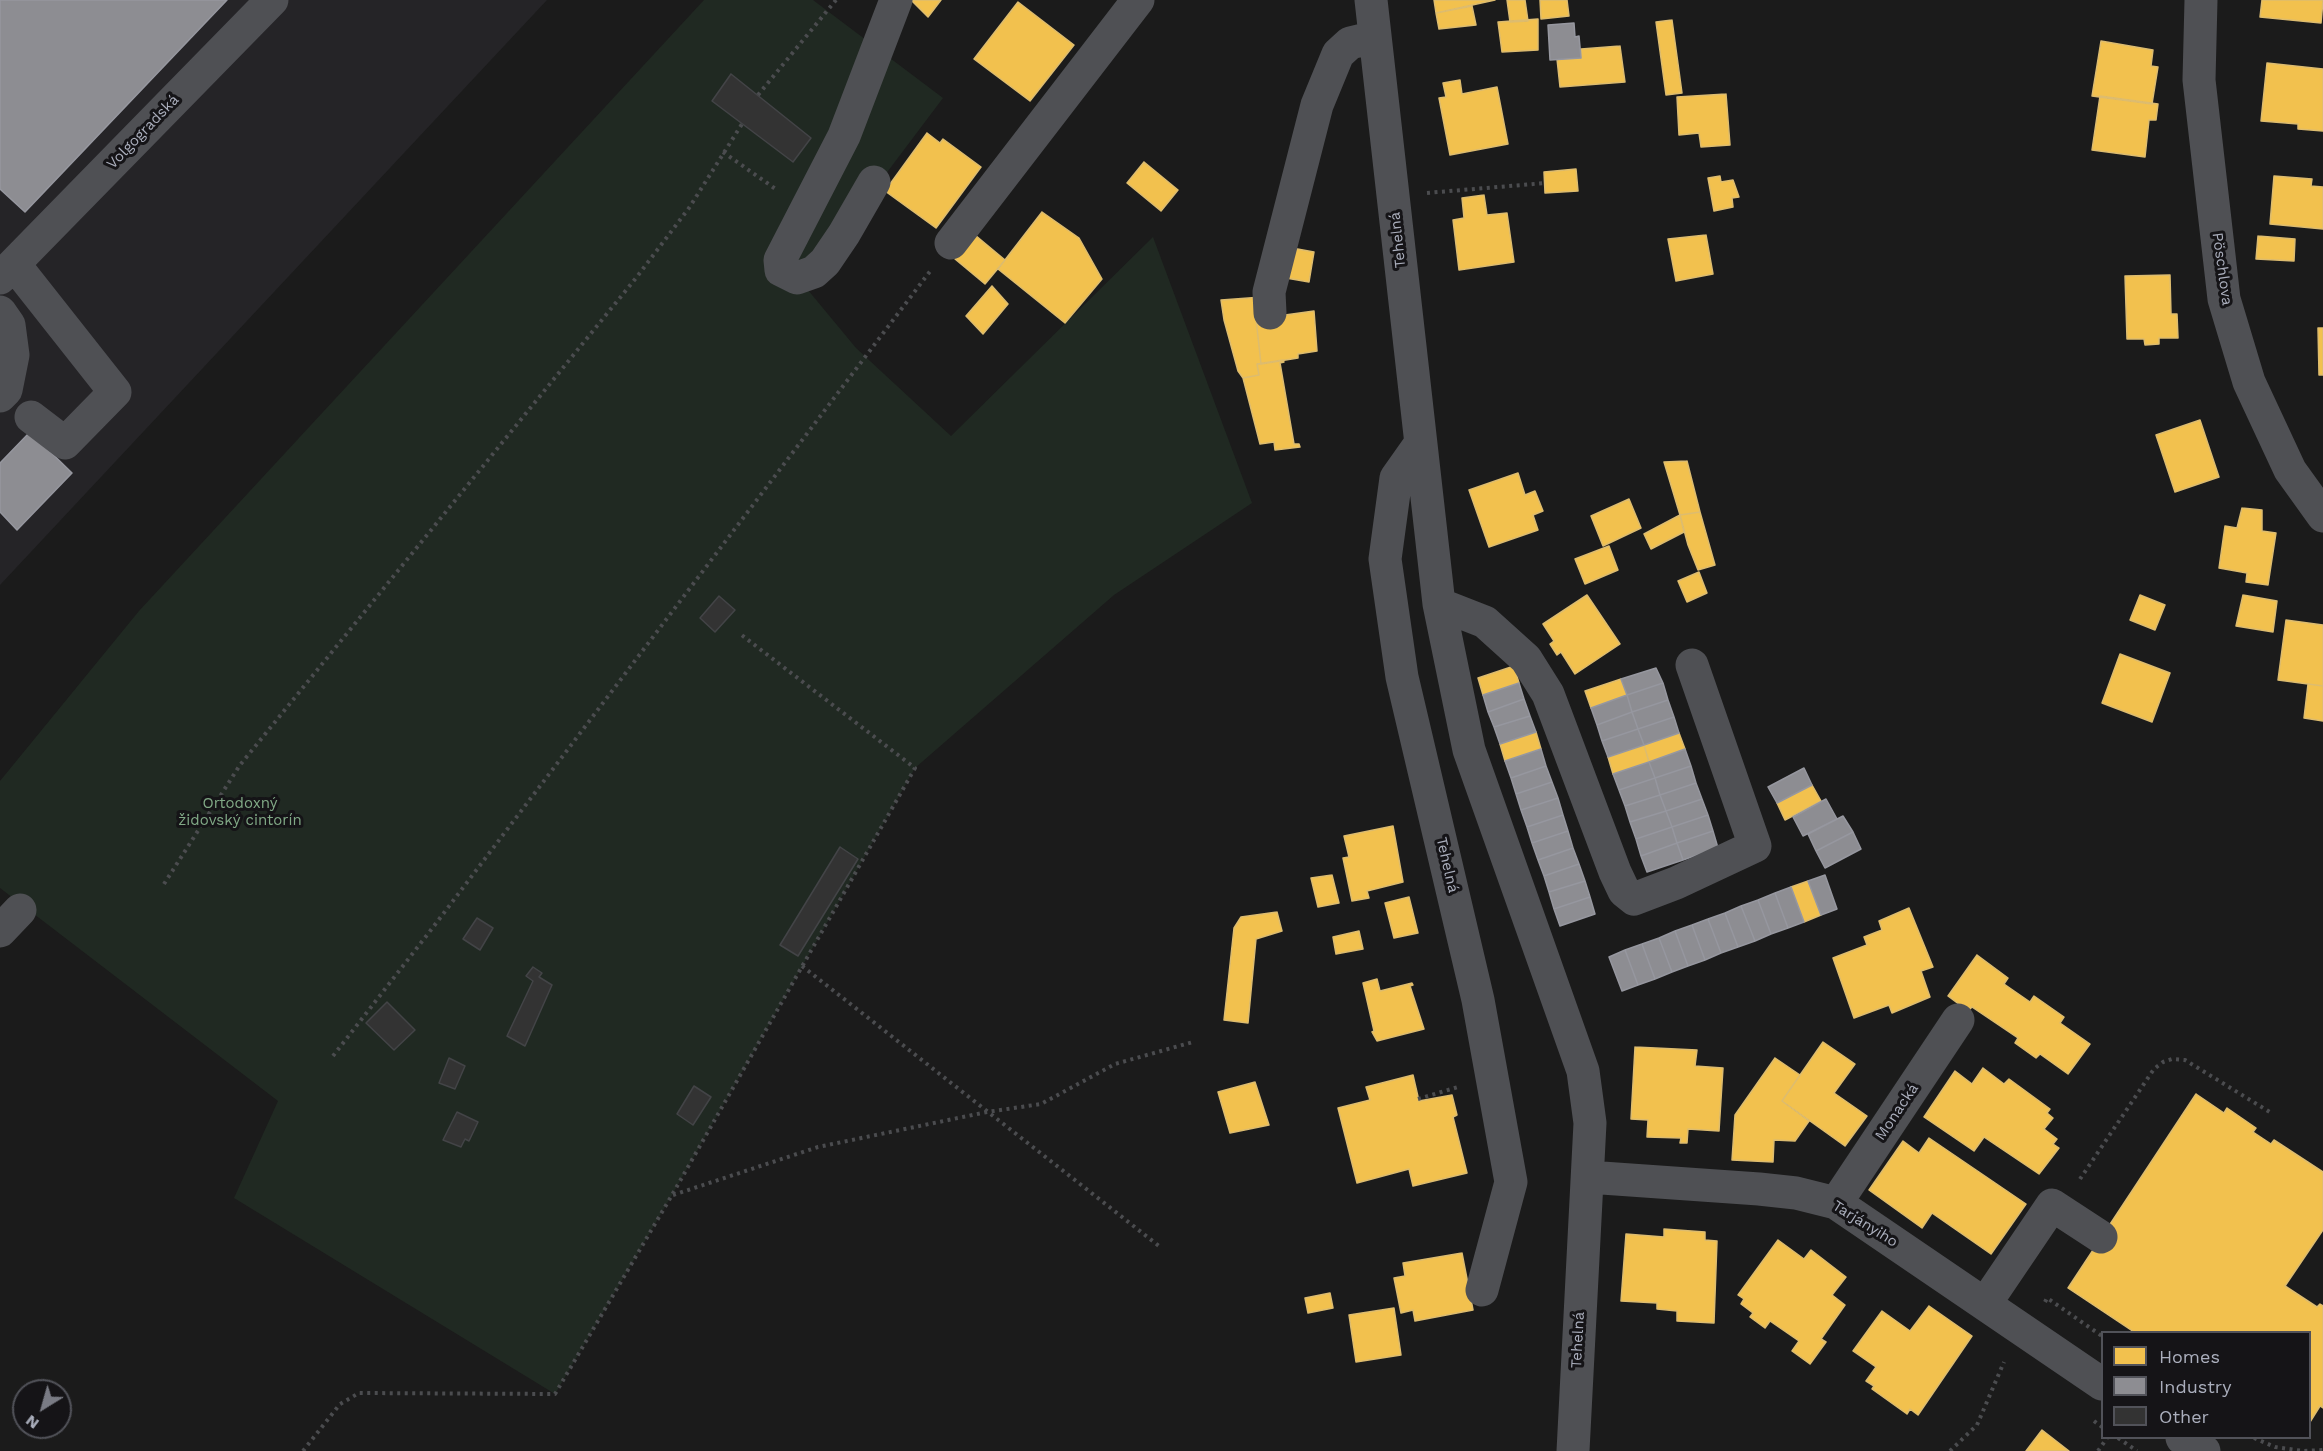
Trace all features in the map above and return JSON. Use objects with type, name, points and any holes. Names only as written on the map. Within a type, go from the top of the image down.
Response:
[{"type":"street","name":"Volgogradská","points":[[31,417],[65,443],[115,392],[7,271],[272,0]]},
{"type":"street","points":[[951,243],[1138,0]]},
{"type":"street","name":"Tehelná","points":[[1371,0],[1439,604],[1469,750],[1582,1071],[1590,1123],[1573,1451]]},
{"type":"street","name":"Pöschlova","points":[[2201,0],[2199,80],[2224,299],[2249,382],[2290,470],[2323,516]]},
{"type":"street","points":[[874,182],[844,234],[825,262],[814,273],[797,278],[781,270],[780,260],[844,136],[893,7]]},
{"type":"street","points":[[1270,313],[1269,292],[1317,105],[1338,54],[1350,43],[1375,37]]},
{"type":"street","points":[[0,312],[9,325],[13,355],[6,390],[0,396]]},
{"type":"street","name":"Tehelná","points":[[1420,444],[1396,478],[1385,559],[1402,677],[1476,990],[1511,1182],[1482,1290]]},
{"type":"street","points":[[1439,604],[1485,622],[1526,659],[1548,694],[1615,872],[1624,891],[1634,899],[1676,883],[1755,846],[1692,664]]},
{"type":"street","name":"Monacká","points":[[1836,1203],[1958,1020]]},
{"type":"street","name":"Tarjányiho","points":[[1587,1181],[1602,1178],[1759,1189],[1796,1193],[1836,1203],[2101,1383]]},
{"type":"street","points":[[1985,1304],[2052,1205],[2102,1237]]},
{"type":"street","points":[[2185,1439],[2204,1451]]},
{"type":"path","points":[[758,95],[836,0]]},
{"type":"path","points":[[164,884],[240,765],[636,278],[689,208],[742,124]]},
{"type":"path","points":[[723,152],[806,210]]},
{"type":"path","points":[[1418,194],[1545,183]]},
{"type":"path","points":[[333,1056],[951,243]]},
{"type":"path","points":[[303,1451],[340,1404],[359,1393],[555,1394],[672,1195],[915,768],[739,633]]},
{"type":"path","points":[[802,966],[1160,1246]]},
{"type":"path","points":[[672,1195],[819,1147],[987,1112],[1041,1104],[1115,1064],[1193,1042]]},
{"type":"path","points":[[2059,1209],[2154,1069],[2163,1062],[2172,1059],[2185,1060],[2273,1114]]},
{"type":"path","points":[[1950,1451],[1977,1425],[2005,1358]]},
{"type":"path","points":[[2121,1439],[2137,1451]]},
{"type":"path","points":[[2258,1439],[2274,1446],[2303,1451],[2323,1450]]},
{"type":"shaded area","points":[[0,0],[547,0],[0,585]]},
{"type":"green space","name":"Ortodoxný židovský cintorín","points":[[704,0],[813,0],[943,98],[803,284],[856,348],[951,436],[1153,237],[1252,503],[1114,595],[915,768],[672,1195],[555,1394],[234,1198],[278,1101],[0,888],[0,781],[139,611]]},
{"type":"building: Homes","points":[[911,0],[941,0],[928,17]]},
{"type":"building: Homes","points":[[1434,0],[1495,0],[1436,13]]},
{"type":"building: Homes","points":[[1507,0],[1525,0],[1528,21],[1510,22]]},
{"type":"building: Homes","points":[[1540,0],[1567,0],[1569,16],[1541,19]]},
{"type":"building: Homes","points":[[2262,0],[2323,0],[2321,23],[2260,17]]},
{"type":"building: Homes","points":[[1018,2],[1074,45],[1030,101],[974,59]]},
{"type":"building: Homes","points":[[1472,6],[1476,25],[1439,29],[1436,13]]},
{"type":"building: Homes","points":[[1538,19],[1538,50],[1502,52],[1498,22]]},
{"type":"building: Homes","points":[[1672,20],[1682,93],[1666,95],[1656,22]]},
{"type":"building: Homes","points":[[2101,41],[2153,50],[2151,66],[2158,67],[2152,104],[2092,96]]},
{"type":"building: Homes","points":[[1620,46],[1625,82],[1560,87],[1557,59],[1581,58],[1581,49]]},
{"type":"building: Homes","points":[[2267,63],[2323,69],[2323,131],[2298,129],[2298,124],[2261,121]]},
{"type":"building: Homes","points":[[1460,80],[1462,94],[1497,87],[1508,144],[1450,155],[1439,98],[1446,97],[1443,83]]},
{"type":"building: Homes","points":[[1726,94],[1730,145],[1701,147],[1699,133],[1679,135],[1677,97]]},
{"type":"building: Homes","points":[[2100,96],[2158,104],[2156,120],[2149,120],[2145,157],[2092,150]]},
{"type":"building: Homes","points":[[927,133],[940,143],[943,139],[981,167],[936,228],[885,191]]},
{"type":"building: Homes","points":[[1144,162],[1178,190],[1161,211],[1127,183]]},
{"type":"building: Homes","points":[[1576,169],[1578,191],[1545,193],[1544,172]]},
{"type":"building: Homes","points":[[1720,176],[1721,182],[1733,180],[1739,197],[1732,198],[1733,207],[1714,211],[1708,178]]},
{"type":"building: Homes","points":[[2274,176],[2312,179],[2311,186],[2323,187],[2323,229],[2270,224]]},
{"type":"building: Homes","points":[[1484,195],[1487,215],[1507,213],[1514,262],[1459,270],[1453,220],[1464,218],[1462,198]]},
{"type":"building: Homes","points":[[1042,212],[1079,238],[1102,279],[1065,323],[998,269]]},
{"type":"building: Homes","points":[[975,235],[1005,260],[985,284],[955,259]]},
{"type":"building: Homes","points":[[1706,235],[1713,274],[1676,281],[1668,239]]},
{"type":"building: Homes","points":[[2258,236],[2295,239],[2294,261],[2256,259]]},
{"type":"building: Homes","points":[[1292,248],[1314,252],[1309,282],[1286,278]]},
{"type":"building: Homes","points":[[2170,275],[2171,314],[2177,314],[2178,338],[2159,338],[2159,344],[2145,345],[2144,339],[2127,339],[2125,276]]},
{"type":"building: Homes","points":[[992,286],[1008,304],[983,334],[966,316]]},
{"type":"building: Homes","points":[[1262,297],[1256,319],[1261,364],[1257,364],[1259,375],[1243,378],[1238,371],[1221,300]]},
{"type":"building: Homes","points":[[1314,311],[1317,351],[1298,354],[1298,358],[1261,364],[1256,319]]},
{"type":"building: Homes","points":[[2318,328],[2323,328],[2323,375],[2319,375]]},
{"type":"building: Homes","points":[[1283,360],[1284,362],[1280,363],[1294,444],[1299,444],[1300,447],[1275,450],[1274,442],[1260,444],[1243,378],[1259,375],[1257,364]]},
{"type":"building: Homes","points":[[2200,420],[2219,477],[2175,492],[2156,435]]},
{"type":"building: Homes","points":[[1687,461],[1700,512],[1680,515],[1664,462]]},
{"type":"building: Homes","points":[[1518,473],[1525,495],[1535,491],[1543,511],[1533,515],[1538,530],[1489,547],[1469,490]]},
{"type":"building: Homes","points":[[1629,499],[1641,528],[1603,546],[1591,516]]},
{"type":"building: Homes","points":[[2242,508],[2262,510],[2262,531],[2276,533],[2268,585],[2246,582],[2247,573],[2219,568],[2225,526],[2237,528]]},
{"type":"building: Homes","points":[[1700,512],[1715,565],[1698,570],[1680,515]]},
{"type":"building: Homes","points":[[1680,515],[1684,532],[1651,549],[1644,534]]},
{"type":"building: Homes","points":[[1609,546],[1618,570],[1585,584],[1575,559]]},
{"type":"building: Homes","points":[[1699,572],[1707,593],[1687,602],[1678,581]]},
{"type":"building: Homes","points":[[1587,595],[1620,644],[1575,674],[1561,652],[1557,655],[1550,644],[1554,641],[1543,624]]},
{"type":"building: Homes","points":[[2140,595],[2165,605],[2155,630],[2130,620]]},
{"type":"building: Homes","points":[[2243,595],[2277,601],[2273,632],[2236,626]]},
{"type":"building: Homes","points":[[2286,620],[2323,625],[2323,686],[2278,680]]},
{"type":"building: Homes","points":[[2120,654],[2170,673],[2152,722],[2102,703]]},
{"type":"building: Homes","points":[[1514,666],[1519,683],[1483,695],[1478,678]]},
{"type":"building: Homes","points":[[1621,679],[1627,695],[1591,708],[1585,691]]},
{"type":"building: Homes","points":[[2308,684],[2323,686],[2323,721],[2304,718]]},
{"type":"building: Homes","points":[[1536,732],[1541,749],[1505,761],[1500,744]]},
{"type":"building: Homes","points":[[1679,733],[1685,749],[1649,762],[1644,745]]},
{"type":"building: Homes","points":[[1644,745],[1649,762],[1613,774],[1608,757]]},
{"type":"building: Homes","points":[[1812,785],[1821,801],[1785,820],[1777,803]]},
{"type":"building: Homes","points":[[1393,826],[1403,882],[1367,891],[1369,898],[1352,901],[1343,858],[1349,857],[1344,836]]},
{"type":"building: Homes","points":[[1332,875],[1339,903],[1318,907],[1311,878]]},
{"type":"building: Homes","points":[[1808,881],[1821,915],[1804,922],[1791,887]]},
{"type":"building: Homes","points":[[1409,897],[1418,933],[1394,938],[1385,903]]},
{"type":"building: Homes","points":[[1909,908],[1933,967],[1921,971],[1930,997],[1892,1013],[1889,1005],[1854,1018],[1833,958],[1867,945],[1864,937],[1882,930],[1879,921]]},
{"type":"building: Homes","points":[[1277,912],[1282,931],[1256,939],[1248,1023],[1224,1020],[1234,928],[1241,917]]},
{"type":"building: Homes","points":[[1359,931],[1363,949],[1336,954],[1333,937]]},
{"type":"building: Homes","points":[[1977,955],[2008,978],[2004,984],[2030,1002],[2034,996],[2064,1017],[2060,1023],[2090,1044],[2068,1074],[2040,1054],[2036,1058],[2015,1043],[2018,1038],[1972,1007],[1968,1011],[1948,996]]},
{"type":"building: Homes","points":[[1377,979],[1380,991],[1412,983],[1413,985],[1410,986],[1424,1029],[1377,1041],[1372,1032],[1374,1031],[1363,983]]},
{"type":"building: Homes","points":[[1823,1042],[1855,1064],[1834,1093],[1867,1116],[1845,1146],[1782,1101]]},
{"type":"building: Homes","points":[[1635,1047],[1697,1050],[1695,1066],[1723,1068],[1719,1131],[1688,1129],[1687,1143],[1680,1143],[1681,1138],[1647,1137],[1648,1120],[1631,1119]]},
{"type":"building: Homes","points":[[1775,1058],[1800,1075],[1782,1101],[1809,1121],[1795,1141],[1774,1140],[1773,1162],[1732,1160],[1735,1115]]},
{"type":"building: Homes","points":[[1983,1068],[2004,1084],[2009,1079],[2050,1109],[2047,1113],[2053,1118],[2044,1129],[2057,1139],[2053,1144],[2059,1148],[2039,1174],[1984,1137],[1974,1151],[1924,1117],[1955,1071],[1972,1084]]},
{"type":"building: Homes","points":[[1413,1075],[1419,1101],[1452,1095],[1457,1115],[1453,1117],[1467,1173],[1413,1186],[1409,1169],[1357,1183],[1338,1108],[1370,1100],[1366,1087]]},
{"type":"building: Homes","points":[[1255,1082],[1269,1125],[1230,1133],[1218,1092]]},
{"type":"building: Homes","points":[[2196,1094],[2224,1113],[2227,1108],[2256,1128],[2253,1132],[2271,1144],[2274,1140],[2323,1172],[2323,1230],[2285,1286],[2317,1307],[2320,1304],[2323,1306],[2323,1408],[2320,1406],[2311,1420],[2311,1331],[2132,1331],[2068,1288]]},
{"type":"building: Homes","points":[[1929,1138],[2026,1204],[1991,1254],[1932,1213],[1922,1228],[1869,1190],[1903,1141],[1919,1153]]},
{"type":"building: Homes","points":[[1664,1229],[1705,1232],[1705,1240],[1717,1241],[1714,1323],[1677,1321],[1677,1311],[1657,1309],[1657,1303],[1621,1301],[1626,1234],[1664,1237]]},
{"type":"building: Homes","points":[[1778,1240],[1804,1259],[1811,1250],[1846,1277],[1832,1295],[1845,1305],[1821,1339],[1826,1342],[1810,1364],[1792,1351],[1799,1341],[1770,1321],[1765,1328],[1750,1317],[1753,1313],[1741,1304],[1744,1299],[1738,1295]]},
{"type":"building: Homes","points":[[1462,1253],[1473,1310],[1415,1321],[1413,1310],[1401,1313],[1394,1278],[1405,1276],[1403,1263]]},
{"type":"building: Homes","points":[[1330,1293],[1333,1308],[1308,1313],[1305,1298]]},
{"type":"building: Homes","points":[[1929,1306],[1972,1336],[1918,1415],[1910,1409],[1907,1414],[1872,1389],[1874,1386],[1866,1381],[1876,1367],[1853,1351],[1882,1311],[1910,1331]]},
{"type":"building: Homes","points":[[1394,1308],[1401,1355],[1356,1362],[1349,1315]]},
{"type":"building: Homes","points":[[2042,1430],[2069,1451],[2026,1451]]},
{"type":"building: Industry","points":[[0,0],[227,0],[25,212],[0,189]]},
{"type":"building: Industry","points":[[1574,23],[1575,37],[1579,36],[1581,58],[1550,60],[1548,25]]},
{"type":"building: Industry","points":[[30,432],[72,473],[17,530],[0,512],[0,463]]},
{"type":"building: Industry","points":[[1656,668],[1663,683],[1627,695],[1621,679]]},
{"type":"building: Industry","points":[[1519,683],[1524,699],[1488,712],[1483,695]]},
{"type":"building: Industry","points":[[1663,683],[1668,700],[1632,712],[1627,695]]},
{"type":"building: Industry","points":[[1627,695],[1632,712],[1597,725],[1591,708]]},
{"type":"building: Industry","points":[[1524,699],[1530,716],[1494,727],[1488,712]]},
{"type":"building: Industry","points":[[1668,700],[1674,717],[1638,729],[1632,712]]},
{"type":"building: Industry","points":[[1632,712],[1638,729],[1602,741],[1597,725]]},
{"type":"building: Industry","points":[[1530,716],[1536,732],[1500,744],[1494,727]]},
{"type":"building: Industry","points":[[1674,717],[1679,733],[1644,745],[1638,729]]},
{"type":"building: Industry","points":[[1638,729],[1644,745],[1608,757],[1602,741]]},
{"type":"building: Industry","points":[[1541,749],[1546,766],[1511,778],[1505,761]]},
{"type":"building: Industry","points":[[1685,749],[1691,766],[1655,778],[1649,762]]},
{"type":"building: Industry","points":[[1649,762],[1655,778],[1619,790],[1613,774]]},
{"type":"building: Industry","points":[[1546,766],[1552,782],[1516,794],[1511,778]]},
{"type":"building: Industry","points":[[1691,766],[1696,783],[1660,795],[1655,778]]},
{"type":"building: Industry","points":[[1804,768],[1812,785],[1777,803],[1768,787]]},
{"type":"building: Industry","points":[[1655,778],[1660,795],[1625,806],[1619,790]]},
{"type":"building: Industry","points":[[1552,782],[1558,798],[1521,810],[1516,794]]},
{"type":"building: Industry","points":[[1696,783],[1702,799],[1666,811],[1660,795]]},
{"type":"building: Industry","points":[[1660,795],[1666,811],[1630,822],[1625,806]]},
{"type":"building: Industry","points":[[1558,798],[1563,815],[1527,827],[1521,810]]},
{"type":"building: Industry","points":[[1702,799],[1708,815],[1672,827],[1666,811]]},
{"type":"building: Industry","points":[[1826,799],[1837,819],[1803,836],[1793,817]]},
{"type":"building: Industry","points":[[1666,811],[1672,827],[1636,839],[1630,822]]},
{"type":"building: Industry","points":[[1563,815],[1568,831],[1532,843],[1527,827]]},
{"type":"building: Industry","points":[[1708,815],[1713,831],[1677,843],[1672,827]]},
{"type":"building: Industry","points":[[1843,816],[1853,832],[1816,851],[1808,834]]},
{"type":"building: Industry","points":[[1672,827],[1677,843],[1641,856],[1636,839]]},
{"type":"building: Industry","points":[[1568,831],[1573,848],[1538,860],[1532,843]]},
{"type":"building: Industry","points":[[1713,831],[1718,848],[1683,860],[1677,843]]},
{"type":"building: Industry","points":[[1853,832],[1861,849],[1825,868],[1816,851]]},
{"type":"building: Industry","points":[[1677,843],[1683,860],[1647,872],[1641,856]]},
{"type":"building: Industry","points":[[1573,848],[1579,864],[1544,876],[1538,860]]},
{"type":"building: Industry","points":[[1579,864],[1585,881],[1549,892],[1544,876]]},
{"type":"building: Industry","points":[[1825,875],[1837,909],[1821,915],[1808,881]]},
{"type":"building: Industry","points":[[1585,881],[1590,897],[1554,909],[1549,892]]},
{"type":"building: Industry","points":[[1791,887],[1804,922],[1788,928],[1775,893]]},
{"type":"building: Industry","points":[[1775,893],[1788,928],[1771,934],[1758,900]]},
{"type":"building: Industry","points":[[1590,897],[1595,914],[1560,926],[1554,909]]},
{"type":"building: Industry","points":[[1758,900],[1771,934],[1755,941],[1741,906]]},
{"type":"building: Industry","points":[[1741,906],[1755,941],[1738,947],[1725,913]]},
{"type":"building: Industry","points":[[1725,913],[1738,947],[1721,953],[1708,919]]},
{"type":"building: Industry","points":[[1708,919],[1721,953],[1705,960],[1692,925]]},
{"type":"building: Industry","points":[[1692,925],[1705,960],[1688,966],[1675,931]]},
{"type":"building: Industry","points":[[1675,931],[1688,966],[1672,972],[1659,938]]},
{"type":"building: Industry","points":[[1659,938],[1672,972],[1655,979],[1642,944]]},
{"type":"building: Industry","points":[[1642,944],[1655,979],[1638,985],[1625,950]]},
{"type":"building: Industry","points":[[1625,950],[1638,985],[1622,991],[1609,957]]},
{"type":"building: Other","points":[[731,74],[811,138],[793,162],[712,101]]},
{"type":"building: Other","points":[[719,596],[735,610],[715,632],[700,618]]},
{"type":"building: Other","points":[[840,847],[858,859],[798,956],[780,945]]},
{"type":"building: Other","points":[[477,918],[493,928],[480,950],[463,939]]},
{"type":"building: Other","points":[[533,967],[542,973],[539,977],[552,985],[525,1046],[507,1036],[533,981],[526,976]]},
{"type":"building: Other","points":[[387,1002],[415,1030],[394,1050],[366,1023]]},
{"type":"building: Other","points":[[449,1058],[465,1066],[455,1089],[439,1083]]},
{"type":"building: Other","points":[[694,1086],[711,1097],[693,1125],[677,1114]]},
{"type":"building: Other","points":[[457,1112],[478,1122],[469,1141],[465,1139],[461,1147],[443,1140]]}]
